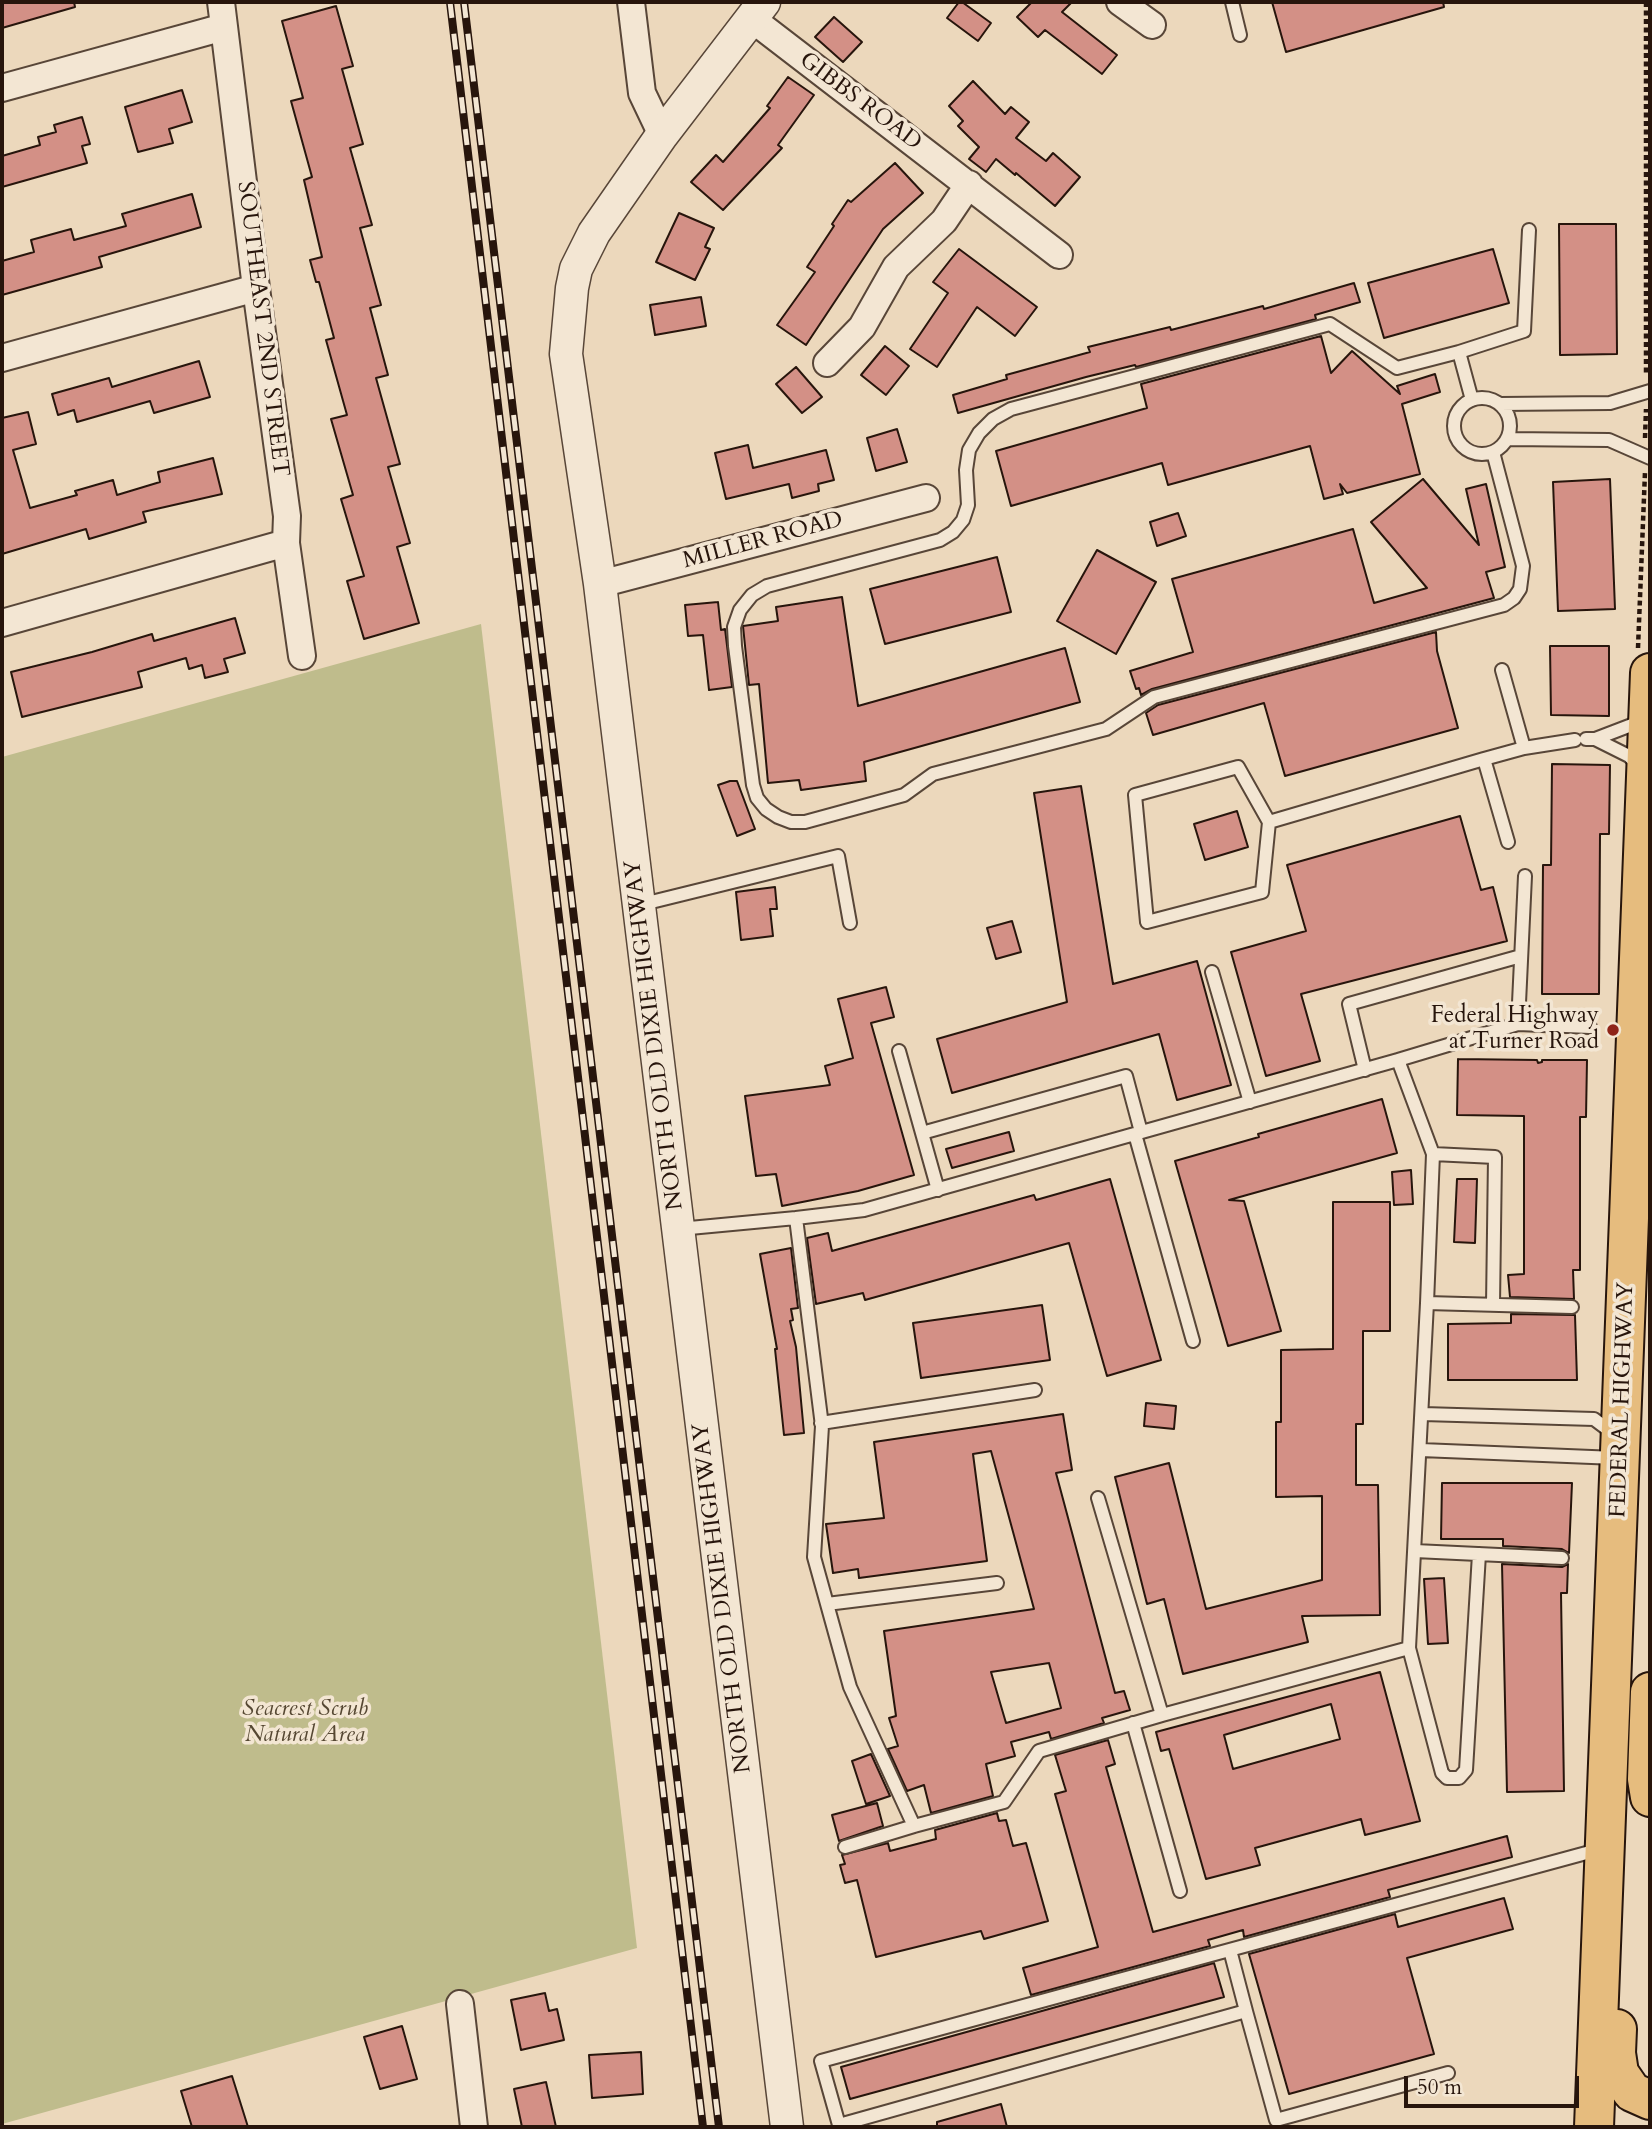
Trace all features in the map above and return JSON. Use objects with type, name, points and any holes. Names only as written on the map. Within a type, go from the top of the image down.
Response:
[{"type":"main road","name":"FEDERAL HIGHWAY","points":[[1594,2127],[1606,1841],[1631,1456],[1648,790],[1649,718],[1644,665]]},
{"type":"main road","points":[[1650,1692],[1647,1779],[1650,1797]]},
{"type":"main road","points":[[1606,1841],[1621,1870],[1623,1899],[1616,2053],[1619,2073],[1632,2092],[1650,2100]]},
{"type":"street","points":[[631,2],[642,93],[662,135]]},
{"type":"street","points":[[1120,2],[1152,25]]},
{"type":"street","name":"NORTH OLD DIXIE HIGHWAY","points":[[758,10],[662,135],[594,233],[576,270],[566,354],[600,584],[787,2127]]},
{"type":"street","name":"GIBBS ROAD","points":[[758,10],[1059,255]]},
{"type":"street","points":[[2,88],[223,14]]},
{"type":"street","name":"SOUTHEAST 2ND STREET","points":[[223,14],[287,516],[286,543],[302,656]]},
{"type":"street","points":[[827,363],[862,327],[897,267],[944,221],[969,184]]},
{"type":"street","points":[[2,358],[256,288]]},
{"type":"street","name":"MILLER ROAD","points":[[600,584],[926,498]]},
{"type":"street","points":[[2,623],[286,543]]},
{"type":"street","points":[[460,2004],[474,2127]]},
{"type":"lane","points":[[1232,2],[1240,35]]},
{"type":"lane","points":[[1493,452],[1523,566],[1521,589],[1504,605],[1154,697],[1106,729],[933,774],[904,795],[805,822],[791,822],[778,817],[766,809],[757,798],[753,785],[734,627],[740,610],[752,595],[767,586],[940,540],[953,532],[963,520],[968,506],[966,470],[970,450],[979,433],[993,419],[1011,409],[1330,324],[1397,368],[1524,331],[1529,230]]},
{"type":"lane","points":[[1459,352],[1472,400]]},
{"type":"lane","points":[[1500,404],[1611,403],[1648,392]]},
{"type":"lane","points":[[1491,399],[1500,404],[1510,420],[1507,439],[1501,447],[1493,452],[1473,453],[1458,441],[1454,422],[1457,413],[1472,400],[1491,399]]},
{"type":"lane","points":[[1507,439],[1609,440],[1648,457]]},
{"type":"lane","points":[[1502,670],[1524,748]]},
{"type":"lane","points":[[1269,822],[1524,748],[1585,739],[1649,718]]},
{"type":"lane","points":[[1585,739],[1629,756],[1648,790]]},
{"type":"lane","points":[[1484,760],[1508,842]]},
{"type":"lane","points":[[1238,767],[1269,822],[1262,892],[1147,922],[1135,795],[1238,767]]},
{"type":"lane","points":[[639,905],[838,856],[849,923]]},
{"type":"lane","points":[[1518,1024],[1525,876]]},
{"type":"lane","points":[[1365,1069],[1349,1004],[1521,956]]},
{"type":"lane","points":[[1212,972],[1250,1102]]},
{"type":"lane","points":[[678,1229],[864,1210],[1518,1024],[1590,1027]]},
{"type":"lane","points":[[899,1051],[938,1190]]},
{"type":"lane","points":[[1398,1060],[1433,1154],[1423,1414],[1409,1647],[1442,1773],[1447,1778],[1459,1778],[1466,1770],[1479,1554]]},
{"type":"lane","points":[[922,1133],[1126,1076],[1138,1133],[1193,1341]]},
{"type":"lane","points":[[1433,1154],[1496,1157],[1493,1305]]},
{"type":"lane","points":[[796,1218],[821,1423],[814,1557],[850,1687],[914,1826]]},
{"type":"lane","points":[[1427,1303],[1572,1307]]},
{"type":"lane","points":[[821,1423],[1035,1390]]},
{"type":"lane","points":[[1423,1414],[1594,1419],[1631,1456]]},
{"type":"lane","points":[[1421,1450],[1631,1456]]},
{"type":"lane","points":[[1098,1498],[1162,1715]]},
{"type":"lane","points":[[1415,1551],[1562,1558]]},
{"type":"lane","points":[[827,1604],[997,1583]]},
{"type":"lane","points":[[845,1847],[1004,1802],[1039,1751],[1409,1647]]},
{"type":"lane","points":[[1133,1723],[1180,1891]]},
{"type":"lane","points":[[1246,2011],[839,2125],[821,2061],[1230,1950],[1606,1841]]},
{"type":"lane","points":[[1230,1950],[1276,2120],[1448,2073]]},
{"type":"path","points":[[1644,665],[1648,457],[1646,2]]},
{"type":"green space","name":"Seacrest Scrub Natural Area","points":[[481,624],[637,1948],[2,2124],[2,757]]},
{"type":"building","points":[[2,2],[74,2],[75,7],[2,28]]},
{"type":"building","points":[[959,2],[991,23],[978,41],[947,18]]},
{"type":"building","points":[[1032,2],[1072,2],[1062,12],[1117,55],[1102,74],[1045,30],[1038,37],[1017,17]]},
{"type":"building","points":[[1272,2],[1443,2],[1444,7],[1286,52]]},
{"type":"building","points":[[336,6],[353,66],[342,69],[363,144],[350,148],[372,225],[360,228],[381,305],[370,308],[388,375],[376,378],[400,464],[388,467],[410,543],[397,547],[419,623],[364,639],[347,581],[364,576],[341,499],[353,495],[331,419],[347,415],[326,340],[334,338],[319,282],[316,282],[310,260],[322,257],[304,180],[312,177],[291,101],[303,98],[282,21]]},
{"type":"building","points":[[834,17],[862,42],[843,62],[815,37]]},
{"type":"building","points":[[788,77],[814,95],[778,145],[782,148],[723,210],[691,182],[716,155],[723,162],[770,108],[767,106]]},
{"type":"building","points":[[973,81],[1005,114],[1011,107],[1029,122],[1016,138],[1046,161],[1053,153],[1080,177],[1055,206],[996,159],[986,172],[969,159],[979,147],[958,126],[963,121],[949,106]]},
{"type":"building","points":[[182,90],[192,122],[169,129],[173,143],[138,152],[125,107]]},
{"type":"building","points":[[82,117],[90,144],[82,146],[87,163],[2,187],[2,156],[40,145],[38,137],[56,132],[54,125]]},
{"type":"building","points":[[895,163],[923,193],[883,229],[806,345],[777,325],[815,272],[807,267],[848,200],[851,202]]},
{"type":"building","points":[[192,194],[201,227],[99,257],[102,267],[2,295],[2,261],[34,252],[31,240],[71,229],[74,240],[126,226],[122,214]]},
{"type":"building","points":[[679,213],[714,228],[705,247],[710,249],[695,280],[656,262]]},
{"type":"building","points":[[1559,224],[1616,224],[1617,354],[1560,355]]},
{"type":"building","points":[[959,249],[1037,307],[1015,336],[977,307],[937,367],[910,349],[948,293],[933,282]]},
{"type":"building","points":[[1493,249],[1509,303],[1384,338],[1368,283]]},
{"type":"building","points":[[1354,283],[1360,302],[1315,315],[1316,319],[1136,367],[1135,365],[1086,377],[958,413],[953,395],[1007,379],[1006,375],[1090,352],[1088,347],[1170,327],[1171,330],[1263,306],[1264,309]]},
{"type":"building","points":[[701,297],[706,326],[655,335],[650,305]]},
{"type":"building","points":[[1321,336],[1331,373],[1352,351],[1400,394],[1397,386],[1435,374],[1440,392],[1402,404],[1420,474],[1347,493],[1340,484],[1343,494],[1324,499],[1310,446],[1168,485],[1162,463],[1011,506],[996,451],[1147,408],[1141,384]]},
{"type":"building","points":[[885,346],[909,366],[886,395],[861,375]]},
{"type":"building","points":[[199,361],[210,397],[154,413],[150,401],[77,422],[74,410],[58,415],[52,394],[109,378],[112,387]]},
{"type":"building","points":[[796,367],[822,397],[802,413],[776,384]]},
{"type":"building","points":[[28,412],[36,444],[13,450],[30,508],[77,495],[75,491],[113,480],[117,495],[160,482],[158,472],[213,458],[222,494],[143,512],[146,522],[89,539],[86,529],[2,554],[2,418]]},
{"type":"building","points":[[897,429],[907,462],[876,471],[867,438]]},
{"type":"building","points":[[748,445],[753,468],[826,450],[834,480],[818,484],[819,491],[792,498],[789,484],[726,499],[715,453]]},
{"type":"building","points":[[1423,479],[1479,545],[1466,489],[1486,484],[1505,567],[1486,572],[1494,598],[1152,689],[1141,695],[1139,688],[1136,689],[1130,671],[1193,652],[1172,579],[1353,529],[1374,603],[1427,588],[1371,522]]},
{"type":"building","points":[[1610,479],[1615,609],[1558,611],[1553,482]]},
{"type":"building","points":[[1178,513],[1186,536],[1157,546],[1150,522]]},
{"type":"building","points":[[1097,550],[1156,582],[1116,654],[1057,621]]},
{"type":"building","points":[[997,557],[1011,612],[885,644],[870,589]]},
{"type":"building","points":[[842,597],[858,706],[1065,648],[1080,702],[864,762],[866,781],[801,790],[799,780],[768,783],[759,684],[749,685],[743,626],[778,621],[776,607]]},
{"type":"building","points":[[718,602],[721,630],[725,629],[732,687],[709,690],[703,635],[688,636],[685,605]]},
{"type":"building","points":[[235,618],[245,653],[224,659],[228,672],[205,678],[202,665],[189,669],[186,658],[138,672],[142,687],[22,717],[11,672],[152,634],[154,641]]},
{"type":"building","points":[[1436,632],[1437,651],[1458,728],[1285,776],[1264,703],[1153,735],[1146,713],[1158,705]]},
{"type":"building","points":[[1550,646],[1609,646],[1609,716],[1551,715]]},
{"type":"building","points":[[1552,764],[1610,765],[1609,834],[1600,834],[1599,994],[1542,994],[1543,865],[1551,865]]},
{"type":"building","points":[[737,781],[755,829],[737,836],[718,785]]},
{"type":"building","points":[[1081,786],[1113,984],[1197,961],[1231,1085],[1177,1100],[1159,1034],[952,1093],[937,1039],[1067,1002],[1034,793]]},
{"type":"building","points":[[1237,811],[1248,847],[1205,860],[1194,824]]},
{"type":"building","points":[[1460,816],[1481,890],[1493,887],[1507,941],[1301,994],[1320,1061],[1266,1076],[1231,952],[1306,931],[1287,865]]},
{"type":"building","points":[[775,887],[777,909],[770,909],[773,936],[741,940],[736,892]]},
{"type":"building","points":[[1012,921],[1021,952],[996,959],[987,928]]},
{"type":"building","points":[[886,987],[894,1017],[871,1023],[914,1175],[858,1191],[782,1206],[776,1174],[756,1176],[745,1096],[830,1085],[825,1066],[853,1058],[838,999]]},
{"type":"building","points":[[1458,1059],[1537,1060],[1538,1063],[1542,1060],[1587,1060],[1586,1117],[1580,1117],[1580,1270],[1573,1270],[1574,1299],[1510,1297],[1508,1275],[1524,1274],[1524,1116],[1457,1115]]},
{"type":"building","points":[[1382,1099],[1397,1153],[1229,1200],[1244,1201],[1281,1331],[1228,1346],[1175,1161]]},
{"type":"building","points":[[1009,1132],[1014,1151],[952,1168],[946,1149]]},
{"type":"building","points":[[1411,1170],[1413,1204],[1394,1205],[1392,1172]]},
{"type":"building","points":[[1110,1179],[1161,1360],[1107,1376],[1069,1243],[865,1300],[863,1293],[816,1304],[807,1238],[828,1233],[832,1251],[1034,1195],[1036,1200]]},
{"type":"building","points":[[1457,1179],[1477,1179],[1475,1243],[1454,1242]]},
{"type":"building","points":[[1333,1202],[1390,1202],[1390,1331],[1363,1331],[1363,1424],[1356,1424],[1356,1485],[1378,1485],[1380,1615],[1302,1616],[1308,1642],[1183,1674],[1164,1599],[1147,1604],[1115,1477],[1169,1463],[1206,1609],[1322,1580],[1322,1496],[1276,1497],[1276,1422],[1281,1422],[1281,1350],[1333,1349]]},
{"type":"building","points":[[791,1248],[798,1308],[791,1309],[793,1320],[790,1321],[796,1347],[804,1433],[784,1435],[777,1349],[760,1254]]},
{"type":"building","points":[[1042,1305],[1050,1360],[921,1378],[913,1323]]},
{"type":"building","points":[[1511,1314],[1575,1315],[1577,1380],[1448,1380],[1448,1324],[1511,1323]]},
{"type":"building","points":[[1146,1403],[1176,1406],[1174,1429],[1144,1426]]},
{"type":"building","points":[[1063,1414],[1072,1470],[1056,1473],[1115,1693],[1124,1691],[1130,1710],[1102,1718],[1104,1723],[1051,1739],[1049,1732],[1011,1742],[1015,1756],[986,1764],[993,1796],[931,1813],[924,1785],[907,1791],[888,1749],[898,1746],[889,1718],[896,1716],[884,1631],[1034,1609],[991,1451],[973,1454],[987,1561],[859,1578],[858,1569],[833,1573],[826,1524],[884,1518],[874,1442]],"holes":[[[1049,1663],[1061,1708],[1006,1723],[991,1672]]]},
{"type":"building","points":[[1442,1483],[1572,1483],[1569,1553],[1562,1549],[1503,1546],[1503,1539],[1441,1539]]},
{"type":"building","points":[[1502,1564],[1562,1567],[1568,1564],[1567,1593],[1561,1593],[1564,1791],[1507,1792]]},
{"type":"building","points":[[1444,1578],[1448,1643],[1428,1644],[1424,1579]]},
{"type":"building","points":[[1380,1672],[1420,1821],[1365,1835],[1361,1819],[1255,1848],[1260,1865],[1206,1879],[1169,1749],[1161,1751],[1156,1732]],"holes":[[[1331,1704],[1340,1739],[1233,1769],[1224,1735]]]},
{"type":"building","points":[[1108,1740],[1115,1764],[1106,1767],[1153,1932],[1507,1836],[1512,1857],[1388,1890],[1390,1897],[1244,1937],[1243,1930],[1208,1940],[1210,1946],[1031,1995],[1023,1968],[1098,1947],[1055,1794],[1066,1791],[1055,1755]]},
{"type":"building","points":[[871,1754],[890,1796],[866,1804],[852,1761]]},
{"type":"building","points":[[877,1803],[883,1826],[839,1841],[832,1815]]},
{"type":"building","points":[[997,1813],[999,1821],[1006,1820],[1013,1846],[1026,1843],[1048,1921],[984,1939],[981,1931],[876,1957],[857,1880],[845,1883],[840,1865],[845,1864],[842,1855],[888,1843],[890,1851],[936,1839],[935,1830]]},
{"type":"building","points":[[1504,1898],[1513,1929],[1407,1958],[1434,2054],[1289,2094],[1249,1954],[1395,1914],[1398,1927]]},
{"type":"building","points":[[1214,1963],[1224,1997],[850,2099],[841,2067]]},
{"type":"building","points":[[545,1993],[549,2011],[557,2009],[564,2040],[521,2050],[511,2000]]},
{"type":"building","points":[[402,2026],[417,2079],[380,2089],[364,2037]]},
{"type":"building","points":[[641,2052],[643,2094],[592,2098],[589,2055]]},
{"type":"building","points":[[232,2076],[248,2127],[192,2127],[181,2091]]},
{"type":"building","points":[[546,2082],[556,2127],[522,2127],[514,2089]]},
{"type":"building","points":[[1001,2104],[1007,2127],[937,2127],[937,2122]]},
{"type":"railway","points":[[450,2],[703,2127]]},
{"type":"railway","points":[[464,2],[719,2127]]},
{"type":"place","name":"Federal Highway at Turner Road","points":[[1613,1030]]}]
